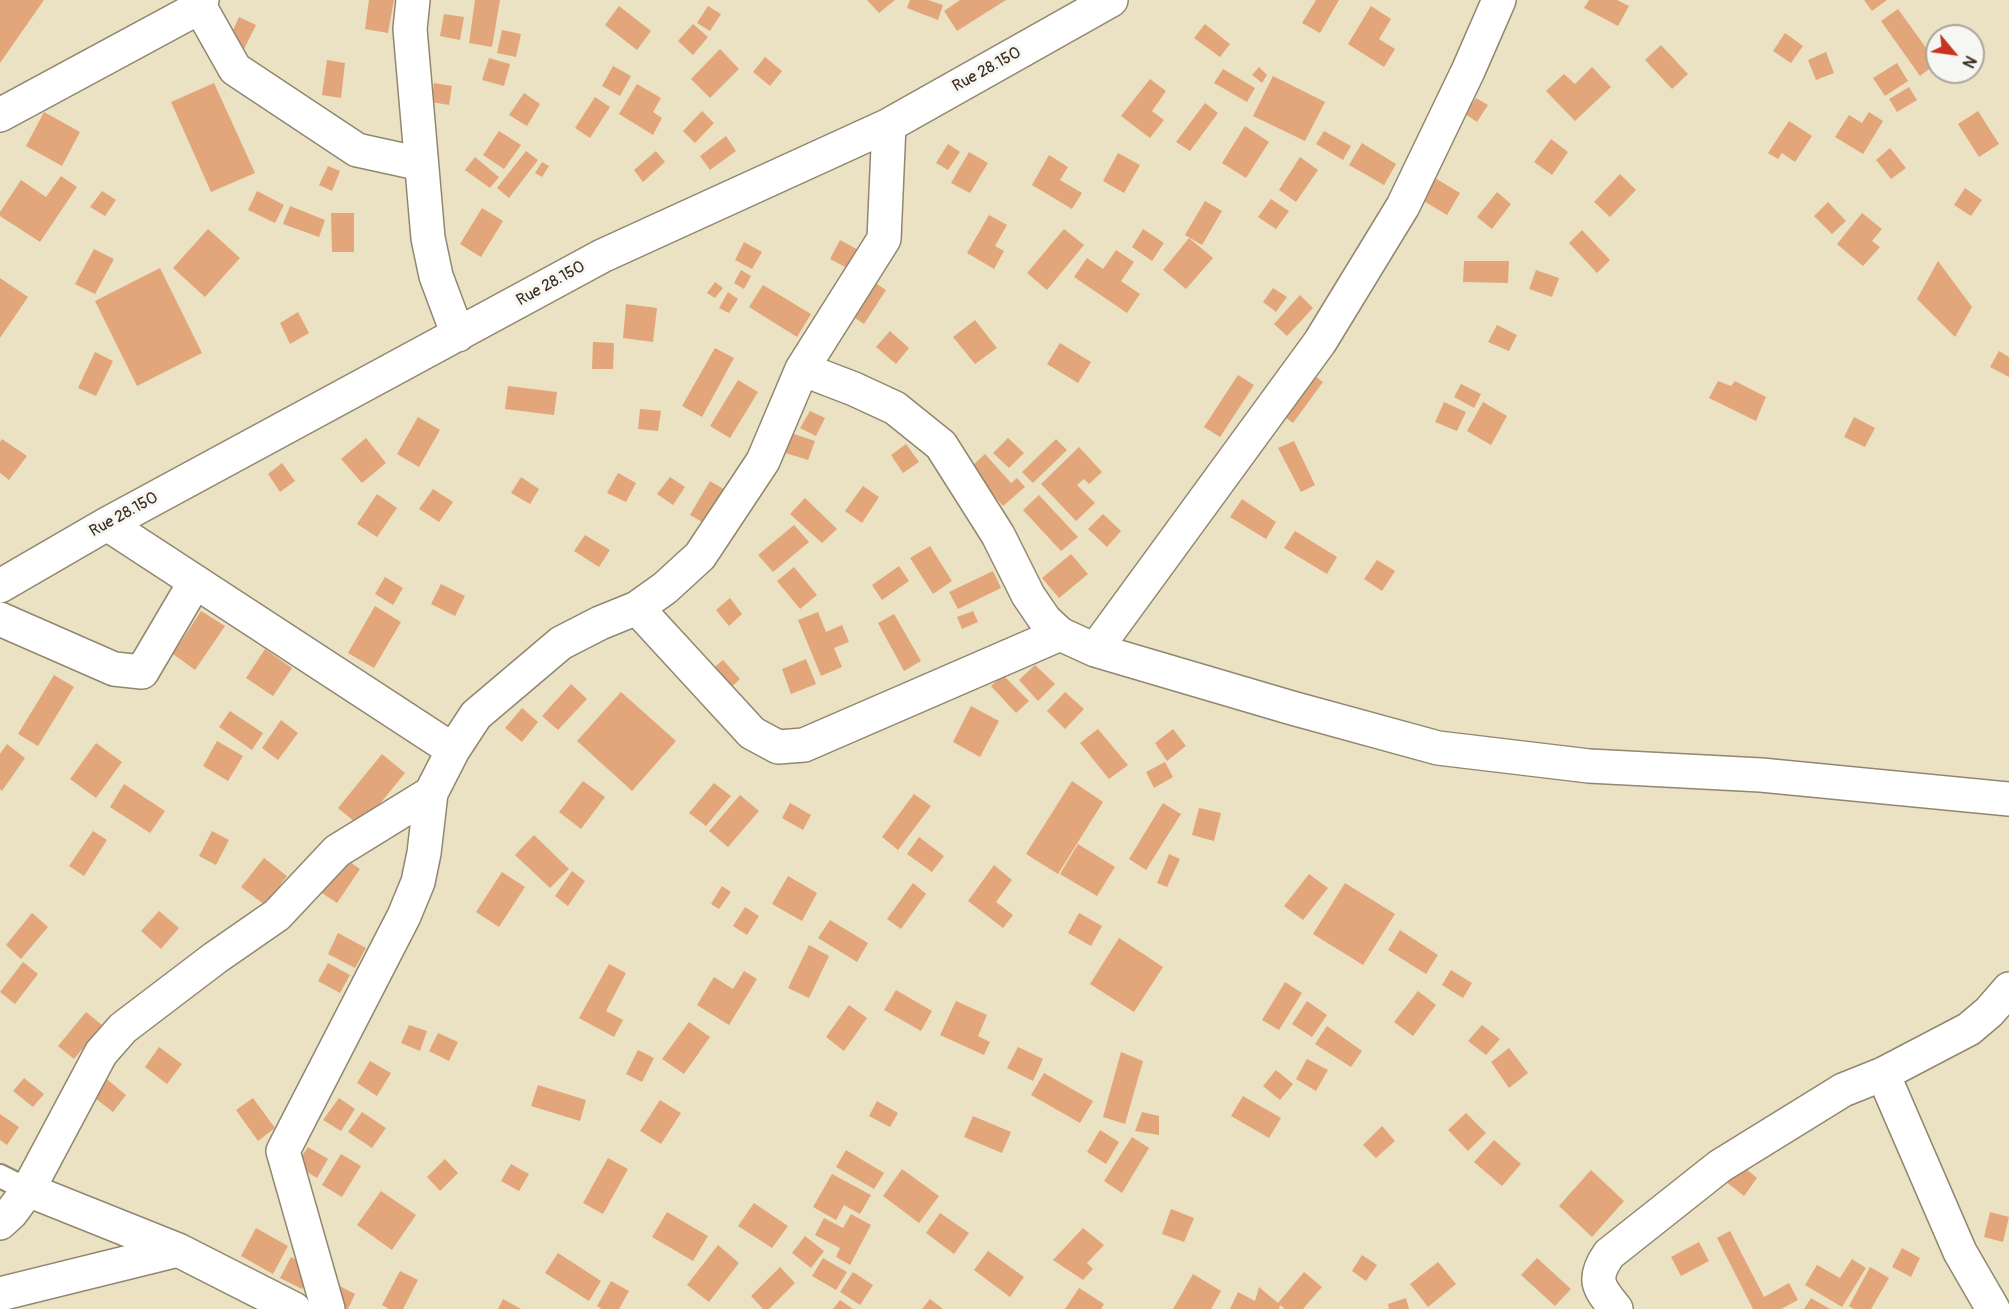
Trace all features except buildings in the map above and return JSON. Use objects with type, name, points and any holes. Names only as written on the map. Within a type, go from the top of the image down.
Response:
[{"type":"street","points":[[413,0],[410,29],[428,238],[436,276],[458,335]]},
{"type":"street","name":"Rue 28.150","points":[[0,586],[107,524],[602,256],[889,125],[1111,0]]},
{"type":"street","points":[[1095,650],[1320,342],[1403,206],[1468,71],[1499,0]]},
{"type":"street","points":[[0,115],[201,3],[235,69],[357,150],[421,164]]},
{"type":"street","points":[[328,1309],[283,1151],[404,916],[418,882],[430,793],[453,750],[476,715],[561,643],[600,623],[637,608],[665,588],[700,556],[763,461],[802,369],[884,239],[889,125]]},
{"type":"street","points":[[802,369],[895,408],[941,445],[998,535],[1028,595],[1045,620],[1060,634],[1095,650],[1438,748],[1589,766],[1761,775],[2009,799]]},
{"type":"street","points":[[107,524],[453,750]]},
{"type":"street","points":[[0,619],[114,669],[142,672],[195,582]]},
{"type":"street","points":[[637,608],[752,733],[778,747],[804,744],[1060,634]]},
{"type":"street","points":[[0,1223],[11,1213],[14,1183],[101,1053],[123,1028],[215,958],[277,915],[337,850],[430,793]]},
{"type":"street","points":[[1616,1309],[1600,1289],[1602,1264],[1609,1254],[1737,1155],[1843,1090],[1883,1074],[1969,1029],[1989,1012],[2009,989]]},
{"type":"street","points":[[1883,1074],[1960,1252],[1993,1309]]},
{"type":"street","points":[[14,1183],[178,1250],[294,1309]]},
{"type":"street","points":[[0,1294],[178,1250]]}]
